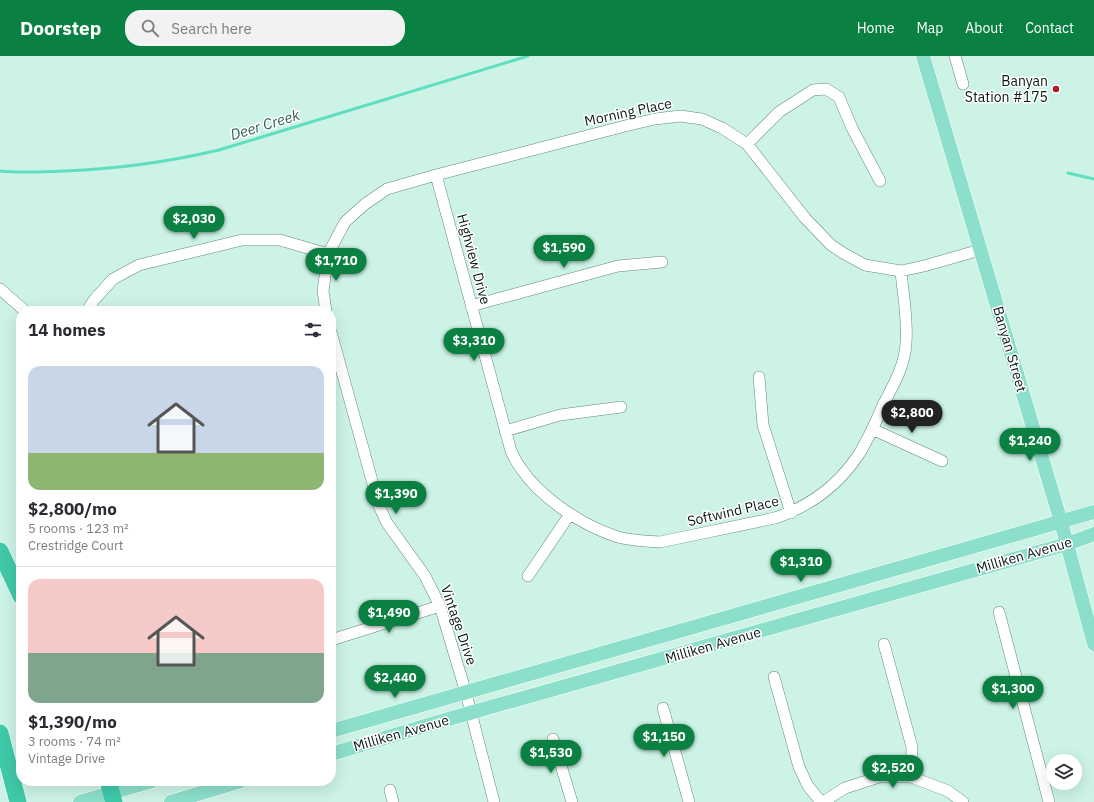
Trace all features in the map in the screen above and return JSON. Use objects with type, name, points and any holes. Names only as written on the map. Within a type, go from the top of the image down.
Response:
[{"type":"highway","points":[[0,551],[16,585]]},
{"type":"highway","points":[[0,733],[18,802]]},
{"type":"main road","name":"Banyan Street","points":[[925,57],[980,250],[1061,522],[1094,644]]},
{"type":"main road","name":"Milliken Avenue","points":[[336,729],[466,693],[1094,512]]},
{"type":"main road","name":"Milliken Avenue","points":[[336,753],[1067,544],[1094,534]]},
{"type":"main road","points":[[80,802],[133,786]]},
{"type":"main road","points":[[171,802],[189,800],[227,786]]},
{"type":"street","points":[[955,56],[963,84]]},
{"type":"street","points":[[747,144],[779,112],[813,90],[826,89],[839,97],[852,128],[880,181]]},
{"type":"street","name":"Morning Place","points":[[328,254],[345,222],[365,204],[387,189],[628,125],[655,119],[680,116],[702,119],[722,128],[747,144],[805,218],[831,245],[865,265],[901,270],[924,266],[980,250]]},
{"type":"street","name":"Highview Drive","points":[[436,175],[511,451],[520,468],[546,496],[570,514]]},
{"type":"street","points":[[90,306],[113,279],[139,265],[235,242],[262,239],[280,240],[328,254],[323,291],[325,306]]},
{"type":"street","points":[[471,306],[618,266],[662,262]]},
{"type":"street","name":"Softwind Place","points":[[570,514],[593,528],[619,537],[660,542],[776,518],[791,513],[819,497],[839,480],[857,457],[903,364],[906,344],[906,317],[901,270]]},
{"type":"street","points":[[0,289],[19,306]]},
{"type":"street","name":"Vintage Drive","points":[[336,350],[379,506],[387,523],[425,576],[440,606],[466,693],[494,802]]},
{"type":"street","points":[[759,377],[763,425],[791,513]]},
{"type":"street","points":[[505,431],[560,415],[621,407]]},
{"type":"street","points":[[872,429],[942,461]]},
{"type":"street","points":[[528,576],[570,514]]},
{"type":"street","points":[[336,638],[440,606]]},
{"type":"street","points":[[999,612],[1049,802]]},
{"type":"street","points":[[884,644],[912,747],[911,777]]},
{"type":"street","points":[[774,677],[799,767],[808,786],[822,802],[846,788],[879,777],[911,777],[948,791],[963,802]]},
{"type":"street","points":[[663,708],[689,802]]},
{"type":"street","points":[[553,739],[572,802]]},
{"type":"street","points":[[390,790],[393,802]]},
{"type":"waterway","name":"Deer Creek","points":[[0,171],[40,172],[103,169],[161,161],[219,150],[528,56]]},
{"type":"waterway","points":[[1068,173],[1094,179]]},
{"type":"place","name":"Banyan Station #175","points":[[1056,89]]}]
